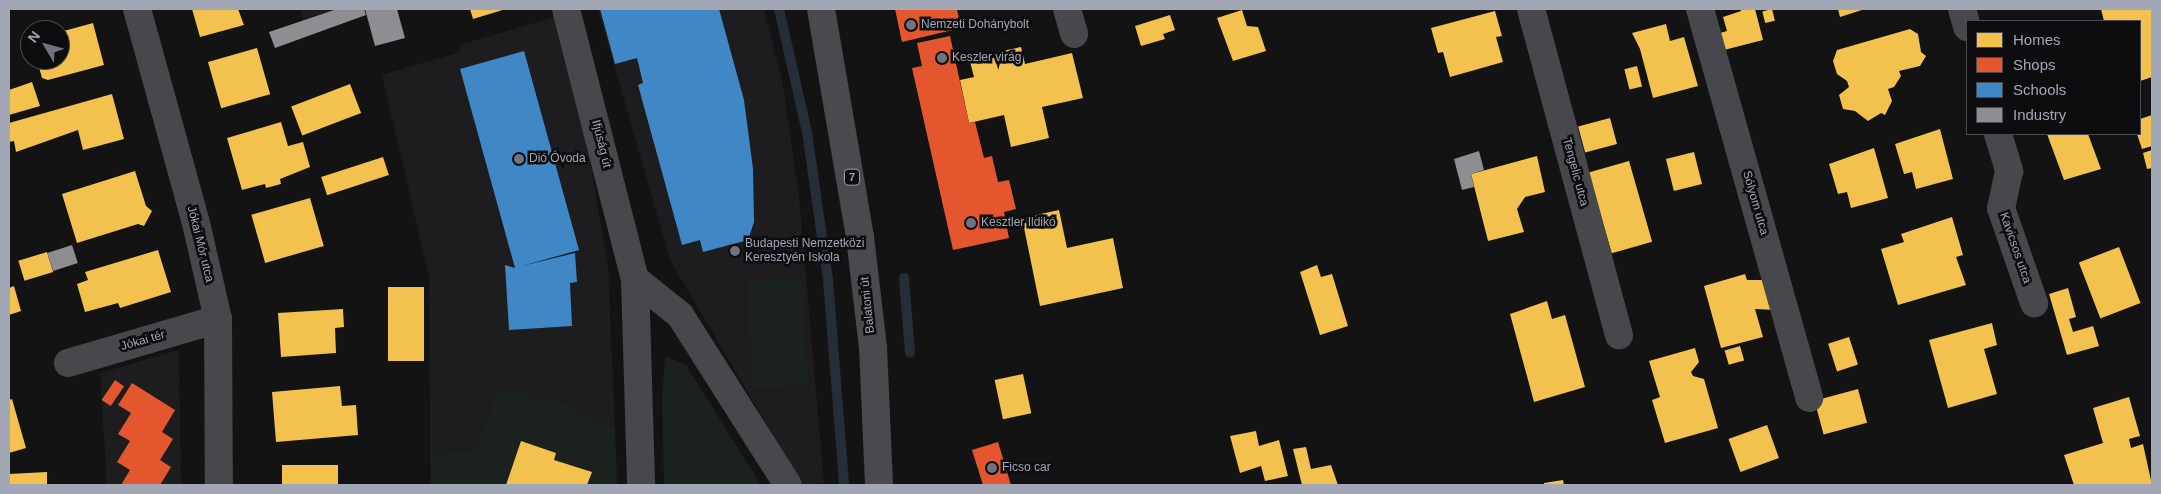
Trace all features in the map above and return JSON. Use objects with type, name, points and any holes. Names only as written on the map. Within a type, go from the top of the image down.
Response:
[{"type":"main road","name":"Balatoni út","points":[[821,9],[860,237],[873,347],[879,485]]},
{"type":"street","name":"Jókai Mór utca","points":[[137,9],[196,224],[218,319],[219,485]]},
{"type":"street","name":"Ifjúság út","points":[[566,9],[635,279],[641,485]]},
{"type":"street","name":"Tengelic utca","points":[[1531,9],[1619,335]]},
{"type":"street","name":"Sólyom utca","points":[[1700,9],[1809,398]]},
{"type":"street","points":[[1962,9],[1966,23]]},
{"type":"street","name":"Kavicsos utca","points":[[1998,135],[2009,171],[2001,208],[2034,303]]},
{"type":"street","points":[[635,279],[680,315],[788,485]]},
{"type":"street","name":"Jókai tér","points":[[68,363],[218,319]]},
{"type":"shaded area","points":[[300,9],[337,9],[303,20]]},
{"type":"shaded area","name":"Budapesti Nemzetközi Keresztyén Iskola","points":[[598,9],[764,9],[783,85],[799,197],[824,483],[802,485],[670,260]]},
{"type":"shaded area","points":[[554,17],[585,133],[608,265],[615,428],[569,404],[513,390],[495,393],[477,449],[430,454],[429,277],[382,75],[460,52],[460,45]]},
{"type":"shaded area","points":[[802,279],[808,386],[753,389],[747,282]]},
{"type":"shaded area","points":[[179,350],[181,485],[107,485],[100,373]]},
{"type":"shaded area","points":[[665,356],[686,365],[761,485],[664,485],[662,399]]},
{"type":"shaded area","points":[[514,390],[569,404],[615,428],[617,485],[431,485],[430,454],[477,449],[495,393]]},
{"type":"building: Homes","points":[[192,9],[238,9],[244,25],[200,37]]},
{"type":"building: Homes","points":[[470,9],[506,9],[473,19]]},
{"type":"building: Homes","points":[[1741,9],[1755,9],[1763,40],[1724,50],[1720,33],[1727,31],[1723,17],[1741,11]]},
{"type":"building: Homes","points":[[1772,9],[1775,21],[1765,23],[1762,11]]},
{"type":"building: Homes","points":[[1838,9],[1865,9],[1840,17]]},
{"type":"building: Homes","points":[[2101,9],[2152,9],[2152,77],[2141,81],[2141,20],[2104,20]]},
{"type":"building: Homes","points":[[1242,10],[1247,26],[1258,27],[1266,51],[1233,61],[1217,18]]},
{"type":"building: Homes","points":[[1495,11],[1502,36],[1496,37],[1503,62],[1450,77],[1443,52],[1438,53],[1431,28]]},
{"type":"building: Homes","points":[[1170,15],[1175,30],[1163,34],[1165,39],[1141,46],[1135,26]]},
{"type":"building: Homes","points":[[93,23],[104,65],[48,80],[42,78],[40,70],[70,70],[70,29]]},
{"type":"building: Homes","points":[[1666,24],[1670,41],[1684,37],[1698,86],[1653,98],[1640,49],[1632,33]]},
{"type":"building: Homes","points":[[1910,29],[1918,34],[1921,52],[1926,56],[1920,66],[1899,71],[1901,76],[1894,87],[1888,89],[1892,101],[1885,115],[1881,113],[1868,121],[1855,111],[1843,109],[1839,95],[1849,87],[1847,81],[1837,74],[1833,61],[1837,50]]},
{"type":"building: Homes","points":[[1021,47],[1025,64],[1072,53],[1083,98],[1042,107],[1049,138],[1011,147],[1004,115],[969,123],[960,80],[974,77],[969,58]]},
{"type":"building: Homes","points":[[257,48],[270,94],[221,108],[208,62]]},
{"type":"building: Homes","points":[[1637,66],[1642,86],[1629,90],[1624,69]]},
{"type":"building: Homes","points":[[32,82],[40,106],[9,115],[9,90]]},
{"type":"building: Homes","points":[[350,84],[361,113],[302,136],[291,107]]},
{"type":"building: Homes","points":[[112,94],[124,139],[83,150],[78,130],[16,152],[14,141],[9,142],[9,123]]},
{"type":"building: Homes","points":[[2152,115],[2152,146],[2142,149],[2137,135],[2141,135],[2141,119]]},
{"type":"building: Homes","points":[[1610,118],[1617,144],[1585,153],[1578,127]]},
{"type":"building: Homes","points":[[281,122],[288,146],[303,142],[310,167],[280,179],[281,184],[266,188],[265,184],[242,190],[227,138]]},
{"type":"building: Homes","points":[[1940,129],[1953,179],[1916,189],[1912,172],[1904,174],[1895,144]]},
{"type":"building: Homes","points":[[2047,135],[2088,135],[2101,169],[2064,180]]},
{"type":"building: Homes","points":[[1874,148],[1888,198],[1851,208],[1847,192],[1838,194],[1829,164]]},
{"type":"building: Homes","points":[[2152,150],[2152,168],[2147,169],[2143,153]]},
{"type":"building: Homes","points":[[1694,152],[1702,184],[1674,191],[1666,159]]},
{"type":"building: Homes","points":[[1537,156],[1545,192],[1525,197],[1517,209],[1524,232],[1488,241],[1471,174]]},
{"type":"building: Homes","points":[[383,157],[389,175],[327,195],[321,177]]},
{"type":"building: Homes","points":[[1629,161],[1652,242],[1612,253],[1589,173]]},
{"type":"building: Homes","points":[[135,171],[146,206],[152,211],[144,226],[138,224],[77,243],[62,194]]},
{"type":"building: Homes","points":[[310,198],[324,246],[265,263],[251,215]]},
{"type":"building: Homes","points":[[1059,210],[1067,248],[1113,238],[1123,288],[1040,306],[1022,218]]},
{"type":"building: Homes","points":[[1952,217],[1963,255],[1956,257],[1966,285],[1898,305],[1881,249],[1904,242],[1901,234]]},
{"type":"building: Homes","points":[[2119,247],[2141,303],[2100,318],[2079,262]]},
{"type":"building: Homes","points":[[158,250],[171,292],[120,308],[118,303],[85,312],[77,284],[88,280],[85,272]]},
{"type":"building: Homes","points":[[47,252],[53,272],[24,281],[18,261]]},
{"type":"building: Homes","points":[[1317,265],[1321,277],[1332,274],[1348,326],[1320,335],[1300,272]]},
{"type":"building: Homes","points":[[1745,274],[1747,280],[1764,280],[1776,310],[1755,309],[1763,337],[1721,348],[1704,286]]},
{"type":"building: Homes","points":[[14,286],[21,311],[9,315],[9,288]]},
{"type":"building: Homes","points":[[388,287],[424,287],[424,361],[388,361]]},
{"type":"building: Homes","points":[[2068,288],[2076,317],[2069,319],[2073,332],[2093,326],[2099,346],[2067,355],[2049,294]]},
{"type":"building: Homes","points":[[1547,301],[1552,319],[1565,315],[1585,387],[1534,402],[1510,314]]},
{"type":"building: Homes","points":[[343,309],[344,327],[335,328],[336,353],[281,357],[278,313]]},
{"type":"building: Homes","points":[[1992,323],[1997,345],[1984,349],[1997,394],[1948,408],[1929,340]]},
{"type":"building: Homes","points":[[1849,337],[1858,365],[1837,371],[1828,344]]},
{"type":"building: Homes","points":[[1740,346],[1744,360],[1729,365],[1725,350]]},
{"type":"building: Homes","points":[[1695,348],[1699,362],[1691,372],[1693,376],[1704,379],[1718,428],[1665,443],[1652,400],[1660,397],[1649,361]]},
{"type":"building: Homes","points":[[1023,374],[1031,413],[1003,419],[995,380]]},
{"type":"building: Homes","points":[[340,386],[342,406],[356,405],[358,435],[276,442],[272,392]]},
{"type":"building: Homes","points":[[1858,389],[1867,423],[1824,434],[1815,401]]},
{"type":"building: Homes","points":[[2129,397],[2140,436],[2129,439],[2131,448],[2143,444],[2152,485],[2074,485],[2064,455],[2103,443],[2093,408]]},
{"type":"building: Homes","points":[[12,399],[26,448],[9,453],[9,400]]},
{"type":"building: Homes","points":[[1767,425],[1779,458],[1740,472],[1728,439]]},
{"type":"building: Homes","points":[[1256,431],[1259,446],[1279,440],[1288,476],[1265,481],[1261,466],[1240,473],[1230,436]]},
{"type":"building: Homes","points":[[521,441],[556,453],[554,460],[592,472],[587,485],[506,485]]},
{"type":"building: Homes","points":[[1306,447],[1311,469],[1331,465],[1338,485],[1302,485],[1293,449]]},
{"type":"building: Homes","points":[[282,465],[338,465],[338,485],[282,485]]},
{"type":"building: Homes","points":[[47,472],[47,485],[9,485],[9,474]]},
{"type":"building: Homes","points":[[1563,480],[1564,485],[1544,485],[1544,483]]},
{"type":"building: Shops","points":[[895,9],[957,9],[961,28],[902,42]]},
{"type":"building: Shops","points":[[950,36],[969,123],[975,122],[984,158],[992,156],[998,182],[1009,180],[1016,209],[1004,212],[1009,238],[953,250],[912,68],[922,66],[917,43]]},
{"type":"building: Shops","points":[[115,380],[124,386],[111,406],[102,400]]},
{"type":"building: Shops","points":[[132,383],[175,410],[162,432],[173,439],[160,460],[171,467],[160,485],[121,485],[130,470],[117,462],[130,441],[118,434],[131,413],[118,405]]},
{"type":"building: Shops","name":"Ficso car","points":[[998,442],[1011,485],[983,485],[972,450]]},
{"type":"building: Schools","points":[[600,9],[719,9],[744,100],[753,169],[754,222],[748,240],[703,252],[700,240],[682,245],[638,85],[643,83],[637,58],[615,64]]},
{"type":"building: Schools","name":"Dió Óvoda","points":[[524,51],[579,250],[522,266],[575,253],[577,282],[570,283],[572,326],[509,330],[505,265],[515,268],[460,69]]},
{"type":"building: Industry","points":[[337,9],[364,9],[366,15],[275,48],[269,32]]},
{"type":"building: Industry","points":[[365,9],[397,9],[405,38],[375,46]]},
{"type":"building: Industry","points":[[1479,151],[1484,170],[1471,174],[1474,187],[1462,190],[1454,159]]},
{"type":"building: Industry","points":[[72,245],[78,263],[53,271],[47,253]]},
{"type":"waterway","points":[[779,9],[807,132],[828,280],[844,485]]},
{"type":"waterway","points":[[904,278],[910,353]]},
{"type":"place","name":"Nemzeti Dohánybolt","points":[[911,25]]},
{"type":"place","name":"Keszler virág","points":[[942,58]]},
{"type":"place","name":"Dió Óvoda","points":[[519,159]]},
{"type":"place","name":"Kesztler Ildikó","points":[[971,223]]},
{"type":"place","name":"Budapesti Nemzetközi Keresztyén Iskola","points":[[735,251]]},
{"type":"place","name":"Ficso car","points":[[992,468]]}]
